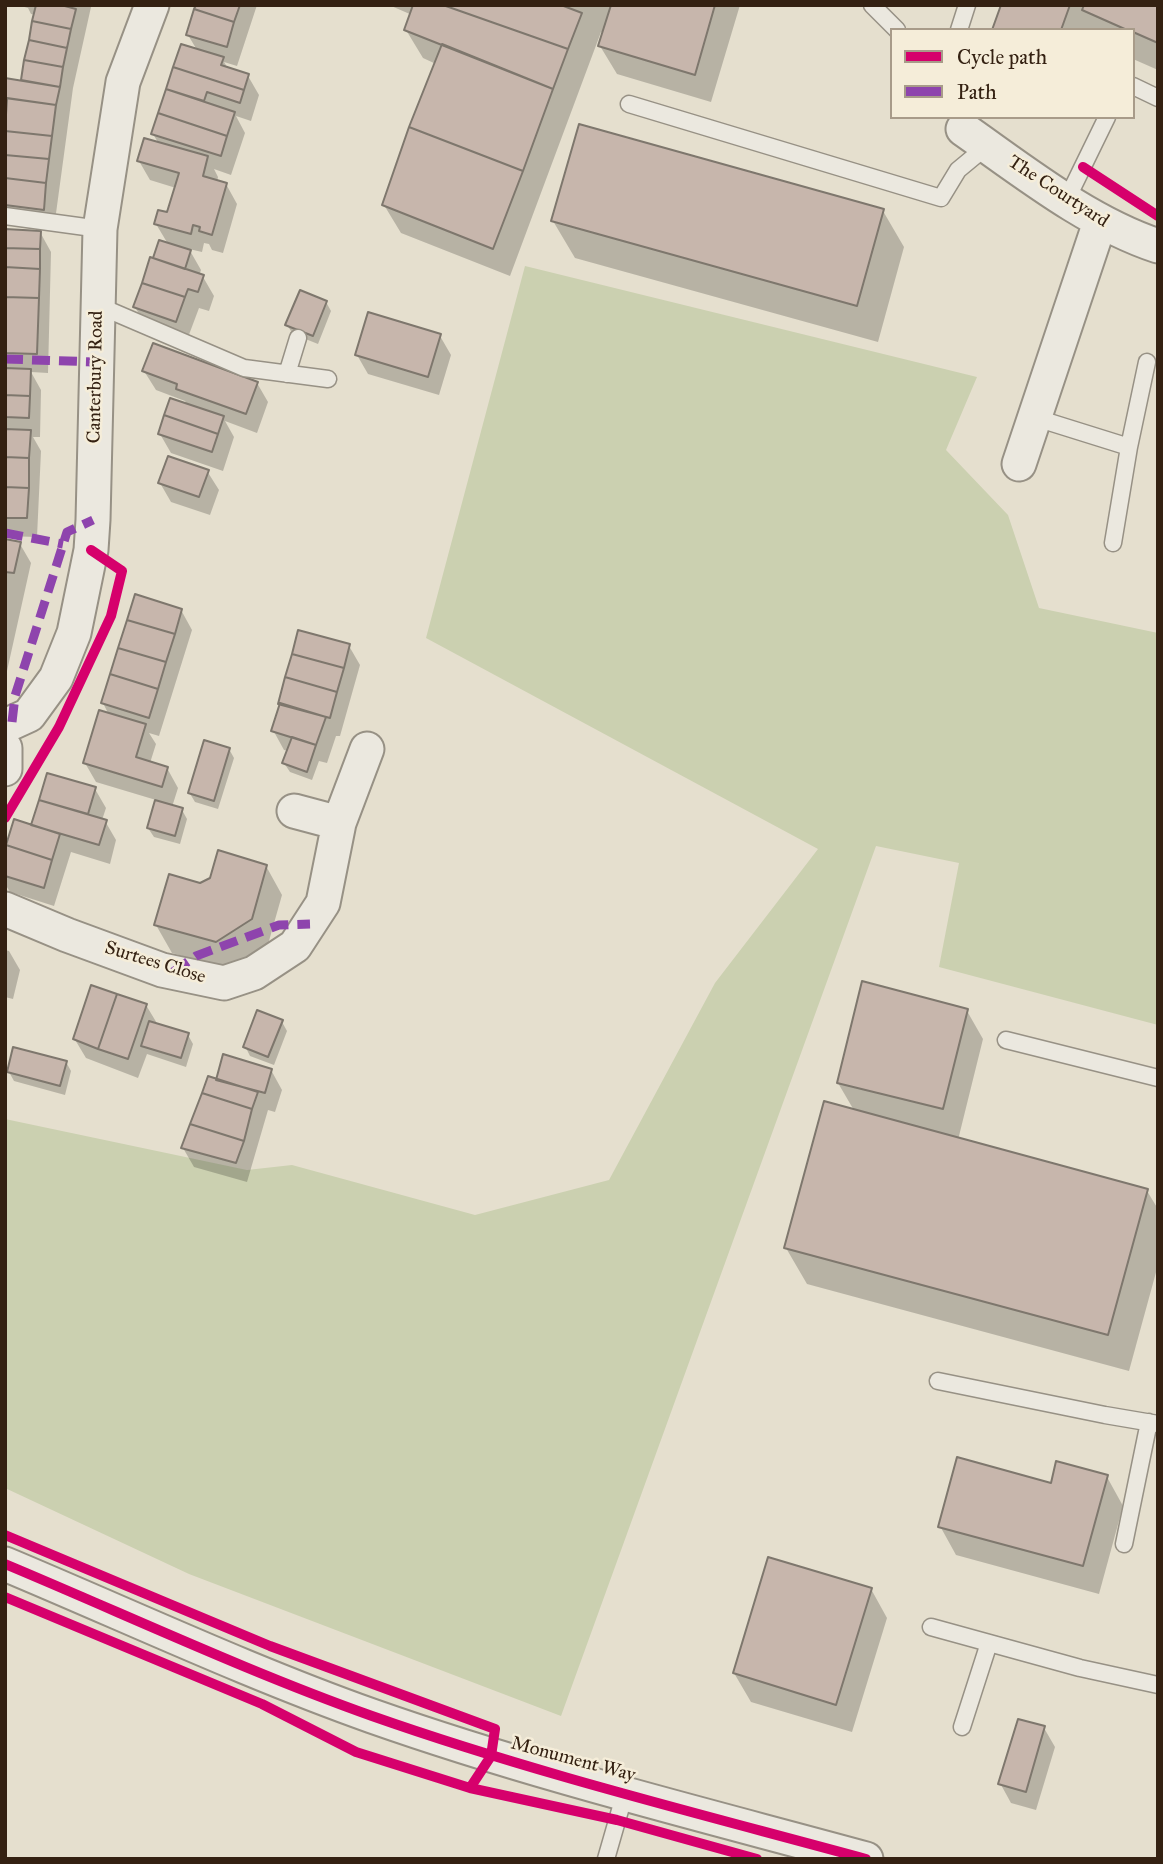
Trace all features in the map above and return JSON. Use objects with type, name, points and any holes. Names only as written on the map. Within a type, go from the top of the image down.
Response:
[{"type":"street","name":"Canterbury Road","points":[[5,726],[29,715],[56,678],[74,633],[91,550],[100,229],[123,82],[152,5]]},
{"type":"street","name":"The Courtyard","points":[[970,131],[1100,222],[1158,246]]},
{"type":"street","points":[[1018,464],[1100,222]]},
{"type":"street","points":[[5,748],[5,768]]},
{"type":"street","name":"Surtees Close","points":[[5,909],[162,970],[224,983],[254,973],[295,946],[323,903],[339,823],[367,749]]},
{"type":"street","points":[[294,811],[339,823]]},
{"type":"street","name":"Monument Way","points":[[5,1564],[370,1715],[491,1756],[866,1859]]},
{"type":"lane","points":[[872,5],[895,28]]},
{"type":"lane","points":[[960,28],[967,5]]},
{"type":"lane","points":[[1135,87],[1158,98]]},
{"type":"lane","points":[[629,104],[941,198],[958,170],[970,131]]},
{"type":"lane","points":[[1067,199],[1106,119]]},
{"type":"lane","points":[[5,216],[100,229]]},
{"type":"lane","points":[[97,305],[244,369],[328,379]]},
{"type":"lane","points":[[287,374],[298,338]]},
{"type":"lane","points":[[1113,543],[1147,362]]},
{"type":"lane","points":[[1033,417],[1129,447]]},
{"type":"lane","points":[[1006,1040],[1158,1079]]},
{"type":"lane","points":[[938,1381],[1154,1423],[1124,1544]]},
{"type":"lane","points":[[931,1627],[1080,1668],[1158,1685]]},
{"type":"lane","points":[[962,1727],[989,1643]]},
{"type":"lane","points":[[606,1859],[625,1793]]},
{"type":"green space","points":[[525,266],[977,377],[946,450],[1008,515],[1039,608],[1158,633],[1158,1025],[939,967],[959,863],[876,846],[561,1716],[189,1574],[5,1488],[5,1119],[247,1170],[292,1165],[475,1215],[609,1180],[715,983],[818,849],[426,638]]},
{"type":"building","points":[[36,5],[61,5],[76,9],[71,29],[32,21]]},
{"type":"building","points":[[196,5],[240,5],[234,22],[194,9]]},
{"type":"building","points":[[413,5],[443,5],[568,49],[553,89],[404,30]]},
{"type":"building","points":[[443,5],[561,5],[582,13],[568,49]]},
{"type":"building","points":[[611,5],[715,5],[695,75],[598,46]]},
{"type":"building","points":[[1001,5],[1070,5],[1062,28],[993,28]]},
{"type":"building","points":[[1084,5],[1158,5],[1158,43],[1135,33],[1135,28],[1122,28],[1082,10]]},
{"type":"building","points":[[194,9],[234,22],[227,47],[186,35]]},
{"type":"building","points":[[32,21],[71,29],[67,48],[29,40]]},
{"type":"building","points":[[29,40],[67,48],[63,67],[24,60]]},
{"type":"building","points":[[181,44],[224,57],[221,65],[249,74],[244,90],[173,67]]},
{"type":"building","points":[[442,44],[553,89],[523,171],[409,127]]},
{"type":"building","points":[[24,60],[63,67],[60,87],[21,80]]},
{"type":"building","points":[[173,67],[244,90],[240,103],[207,92],[204,101],[166,89]]},
{"type":"building","points":[[5,78],[60,87],[56,105],[5,98]]},
{"type":"building","points":[[166,89],[235,112],[227,136],[158,113]]},
{"type":"building","points":[[7,98],[56,105],[52,136],[5,131]]},
{"type":"building","points":[[158,113],[227,136],[221,156],[151,134]]},
{"type":"building","points":[[579,124],[884,209],[857,306],[551,221]]},
{"type":"building","points":[[409,127],[523,171],[493,249],[382,205]]},
{"type":"building","points":[[5,131],[52,136],[49,159],[5,155]]},
{"type":"building","points":[[144,138],[208,156],[203,176],[227,183],[212,235],[199,231],[200,227],[193,225],[191,234],[154,224],[158,210],[167,212],[179,173],[137,161]]},
{"type":"building","points":[[5,155],[49,159],[46,183],[5,178]]},
{"type":"building","points":[[5,178],[46,183],[44,210],[5,205]]},
{"type":"building","points":[[5,229],[41,231],[40,249],[5,248]]},
{"type":"building","points":[[159,240],[191,250],[185,269],[153,258]]},
{"type":"building","points":[[5,248],[40,249],[40,269],[5,267]]},
{"type":"building","points":[[150,257],[204,275],[198,292],[188,289],[185,297],[142,283]]},
{"type":"building","points":[[5,267],[40,269],[39,298],[5,297]]},
{"type":"building","points":[[142,283],[185,297],[176,322],[133,307]]},
{"type":"building","points":[[300,290],[327,301],[313,336],[285,325]]},
{"type":"building","points":[[5,297],[39,298],[37,354],[5,353]]},
{"type":"building","points":[[368,312],[441,334],[428,377],[355,355]]},
{"type":"building","points":[[153,343],[258,382],[246,414],[176,389],[177,384],[142,371]]},
{"type":"building","points":[[5,368],[31,369],[30,396],[5,395]]},
{"type":"building","points":[[5,395],[30,396],[29,418],[5,417]]},
{"type":"building","points":[[170,398],[224,416],[218,434],[164,415]]},
{"type":"building","points":[[164,415],[218,434],[212,452],[158,434]]},
{"type":"building","points":[[5,429],[31,430],[29,458],[5,457]]},
{"type":"building","points":[[168,456],[209,470],[199,497],[158,483]]},
{"type":"building","points":[[5,457],[29,458],[29,488],[5,487]]},
{"type":"building","points":[[5,487],[29,488],[27,518],[5,518]]},
{"type":"building","points":[[5,539],[21,542],[14,573],[5,572]]},
{"type":"building","points":[[135,594],[182,609],[175,634],[127,620]]},
{"type":"building","points":[[127,620],[175,634],[166,662],[118,648]]},
{"type":"building","points":[[298,630],[350,644],[344,668],[292,654]]},
{"type":"building","points":[[118,648],[166,662],[158,689],[110,674]]},
{"type":"building","points":[[292,654],[344,668],[337,692],[285,677]]},
{"type":"building","points":[[110,674],[158,689],[149,718],[101,703]]},
{"type":"building","points":[[285,677],[337,692],[330,718],[278,704]]},
{"type":"building","points":[[280,703],[326,717],[316,745],[271,731]]},
{"type":"building","points":[[99,710],[146,724],[136,757],[168,767],[162,787],[83,763]]},
{"type":"building","points":[[292,737],[316,745],[307,772],[282,763]]},
{"type":"building","points":[[204,740],[230,748],[214,801],[188,793]]},
{"type":"building","points":[[47,773],[96,787],[88,814],[39,800]]},
{"type":"building","points":[[39,800],[107,820],[99,845],[31,825]]},
{"type":"building","points":[[155,800],[183,808],[175,836],[147,828]]},
{"type":"building","points":[[14,819],[60,834],[52,860],[6,845]]},
{"type":"building","points":[[6,845],[52,860],[44,888],[5,876]]},
{"type":"building","points":[[218,850],[267,865],[252,919],[216,942],[154,925],[169,874],[200,883],[210,878]]},
{"type":"building","points":[[862,981],[968,1009],[943,1109],[837,1083]]},
{"type":"building","points":[[91,985],[117,994],[98,1049],[73,1039]]},
{"type":"building","points":[[117,994],[147,1004],[128,1059],[98,1049]]},
{"type":"building","points":[[257,1010],[283,1020],[268,1057],[243,1047]]},
{"type":"building","points":[[149,1021],[189,1033],[181,1058],[141,1046]]},
{"type":"building","points":[[13,1047],[67,1061],[60,1086],[7,1072]]},
{"type":"building","points":[[223,1054],[272,1069],[265,1093],[216,1080]]},
{"type":"building","points":[[208,1076],[258,1092],[252,1109],[202,1093]]},
{"type":"building","points":[[202,1093],[252,1109],[244,1141],[190,1124]]},
{"type":"building","points":[[824,1101],[1148,1189],[1108,1335],[784,1248]]},
{"type":"building","points":[[190,1124],[244,1141],[236,1163],[181,1148]]},
{"type":"building","points":[[957,1457],[1051,1483],[1056,1461],[1108,1475],[1083,1566],[938,1527]]},
{"type":"building","points":[[768,1557],[872,1588],[836,1705],[733,1673]]},
{"type":"building","points":[[1018,1719],[1045,1726],[1026,1792],[998,1784]]},
{"type":"marked path","points":[[5,359],[96,362]]},
{"type":"marked path","points":[[12,722],[15,696],[67,532],[93,520]]},
{"type":"marked path","points":[[5,533],[63,544]]},
{"type":"marked path","points":[[173,972],[196,956],[279,925],[310,924]]},
{"type":"cycle path","points":[[1083,167],[1158,216]]},
{"type":"cycle path","points":[[5,818],[59,727],[111,616],[122,571],[91,550]]},
{"type":"cycle path","points":[[5,1535],[270,1646],[495,1729],[491,1756],[470,1788]]},
{"type":"cycle path","points":[[5,1564],[234,1662],[326,1699],[433,1737],[680,1809],[866,1859]]},
{"type":"cycle path","points":[[5,1597],[262,1704],[356,1752],[470,1788],[617,1820],[757,1859]]}]
